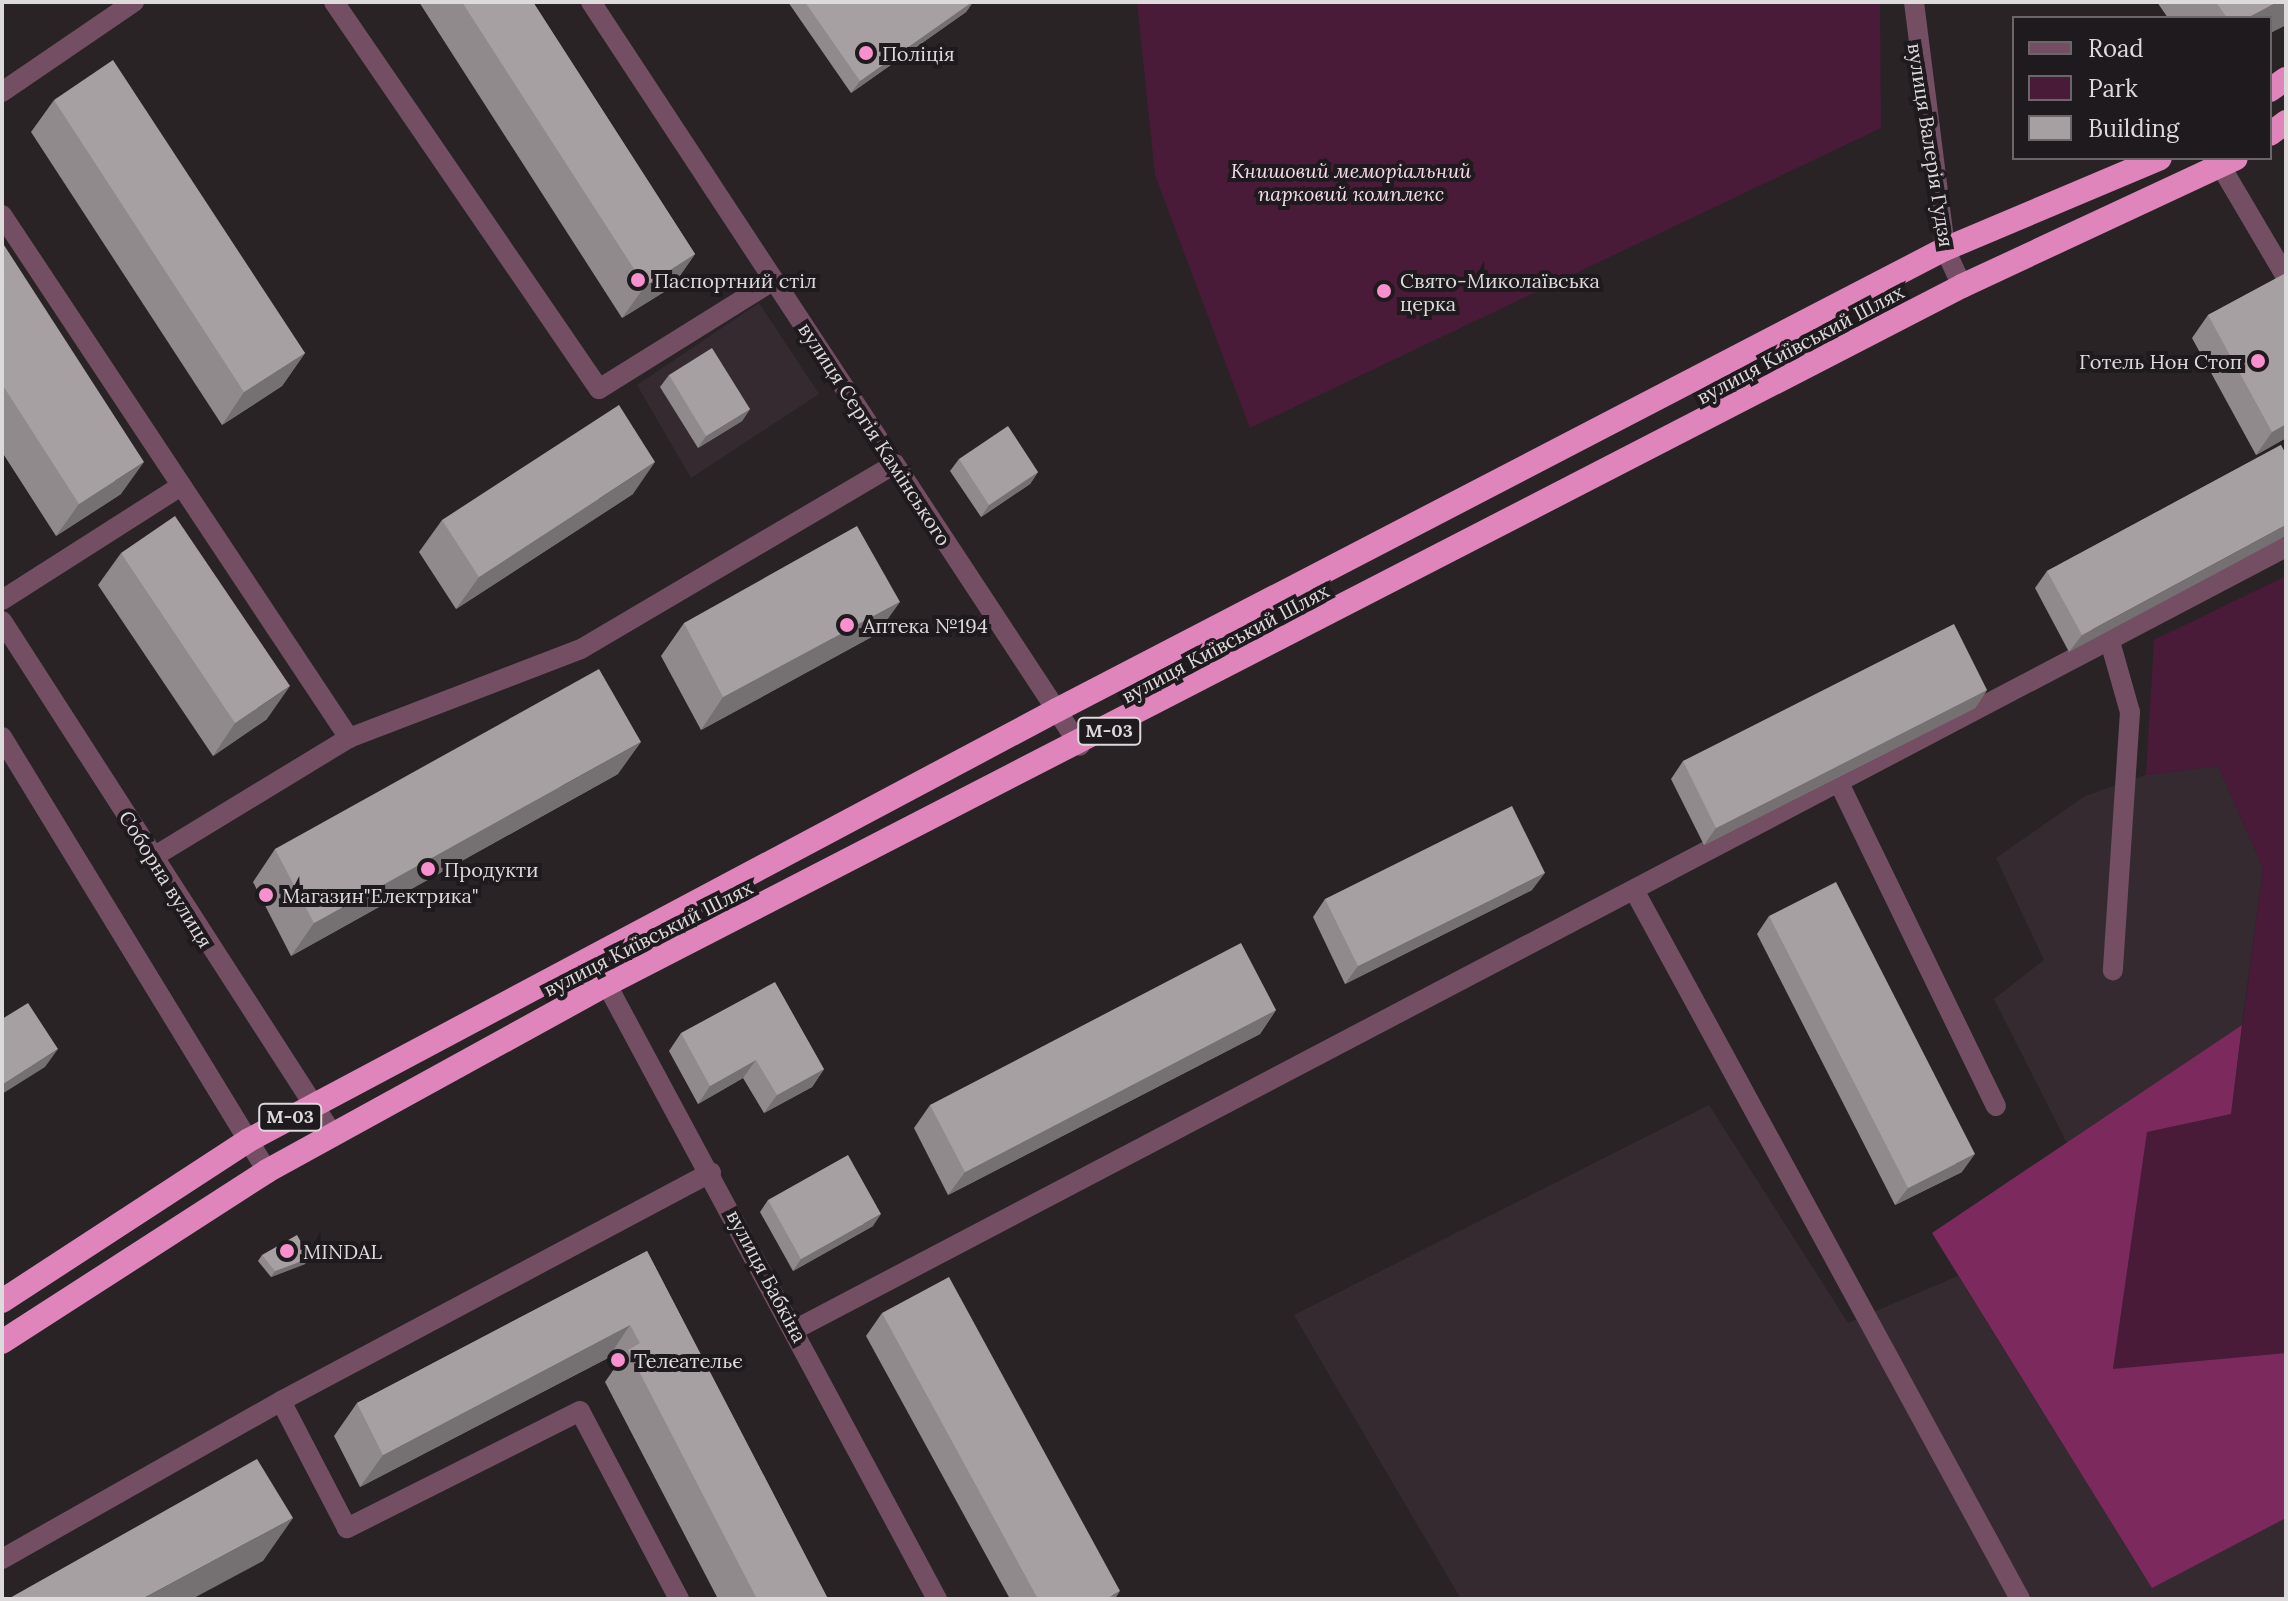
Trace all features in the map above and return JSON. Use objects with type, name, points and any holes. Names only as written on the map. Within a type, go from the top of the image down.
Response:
[{"type":"highway","name":"вулиця Київський Шлях","points":[[2,1301],[249,1140],[1057,710],[1945,249],[2155,160]]},
{"type":"highway","name":"вулиця Київський Шлях","points":[[2,1342],[267,1171],[607,984],[1080,746],[1962,286],[2224,161]]},
{"type":"street","points":[[2,92],[134,2]]},
{"type":"street","points":[[334,2],[599,389],[774,280]]},
{"type":"street","name":"вулиця Сергія Камінського","points":[[591,2],[1080,746]]},
{"type":"street","name":"вулиця Валерія Гудзя","points":[[1914,2],[1945,249],[1962,286]]},
{"type":"street","points":[[2224,161],[2286,277]]},
{"type":"street","points":[[2,215],[349,738]]},
{"type":"street","points":[[152,858],[349,738],[581,649],[895,464]]},
{"type":"street","points":[[2,600],[181,486]]},
{"type":"street","points":[[796,1329],[2286,547]]},
{"type":"street","name":"Соборна вулиця","points":[[2,621],[311,1106],[333,1135]]},
{"type":"street","points":[[2109,638],[2130,712],[2113,970]]},
{"type":"street","points":[[2,737],[267,1171]]},
{"type":"street","points":[[1839,783],[1996,1106]]},
{"type":"street","points":[[1634,890],[2020,1599]]},
{"type":"street","name":"вулиця Бабкіна","points":[[592,957],[796,1329],[937,1599]]},
{"type":"street","points":[[2,1559],[281,1401],[711,1172]]},
{"type":"street","points":[[281,1401],[347,1528],[580,1411],[679,1599]]},
{"type":"shaded area","points":[[759,303],[819,394],[691,478],[637,385]]},
{"type":"shaded area","points":[[2218,766],[2263,868],[2242,1025],[2067,1143],[1994,999],[2044,960],[1996,858],[2085,796],[2146,775]]},
{"type":"shaded area","points":[[2242,1025],[2231,1114],[2147,1132],[2113,1369],[2286,1353],[2286,1518],[2152,1588],[1932,1233]]},
{"type":"shaded area","points":[[1709,1105],[1848,1323],[1958,1276],[2152,1587],[2286,1518],[2286,1599],[1461,1599],[1294,1315]]},
{"type":"green space","name":"Книшовий меморіальний парковий комплекс","points":[[1137,2],[1880,2],[1881,128],[1250,428],[1155,175]]},
{"type":"green space","points":[[2286,576],[2286,1353],[2113,1370],[2147,1132],[2231,1114],[2263,868],[2218,766],[2146,775],[2154,640]]},
{"type":"building","points":[[462,2],[533,2],[695,254],[645,286]]},
{"type":"building","name":"Поліція","points":[[805,2],[972,2],[860,81]]},
{"type":"building","points":[[2216,2],[2277,2],[2251,16],[2226,16]]},
{"type":"building","points":[[113,60],[305,353],[244,392],[54,100]]},
{"type":"building","points":[[2,242],[144,462],[79,504],[2,384]]},
{"type":"building","name":"Готель Нон Стоп","points":[[2286,273],[2286,424],[2272,432],[2208,315]]},
{"type":"building","points":[[712,348],[750,409],[706,436],[669,375]]},
{"type":"building","points":[[619,405],[655,462],[479,577],[442,520]]},
{"type":"building","points":[[1008,426],[1038,472],[989,505],[959,459]]},
{"type":"building","points":[[2281,445],[2286,454],[2286,525],[2082,635],[2047,571]]},
{"type":"building","points":[[175,516],[290,686],[235,723],[121,553]]},
{"type":"building","points":[[857,526],[900,602],[723,697],[684,623]]},
{"type":"building","points":[[1954,624],[1987,690],[1716,828],[1683,761]]},
{"type":"building","points":[[599,669],[641,742],[314,923],[275,849]]},
{"type":"building","points":[[1512,806],[1545,873],[1358,966],[1325,899]]},
{"type":"building","points":[[1836,882],[1975,1154],[1908,1188],[1769,916]]},
{"type":"building","points":[[1241,943],[1276,1010],[965,1172],[930,1105]]},
{"type":"building","points":[[775,982],[824,1069],[777,1095],[756,1060],[710,1086],[681,1033]]},
{"type":"building","points":[[28,1003],[58,1049],[2,1085],[2,1019]]},
{"type":"building","points":[[848,1155],[881,1214],[801,1259],[768,1200]]},
{"type":"building","name":"MINDAL","points":[[297,1235],[310,1258],[275,1271],[262,1255]]},
{"type":"building","points":[[647,1251],[828,1599],[757,1599],[628,1350],[640,1343],[630,1325],[383,1455],[357,1403]]},
{"type":"building","points":[[949,1277],[1120,1591],[1106,1599],[1038,1599],[882,1313]]},
{"type":"building","points":[[257,1459],[293,1518],[142,1599],[8,1599]]},
{"type":"place","name":"Поліція","points":[[866,53]]},
{"type":"place","name":"Паспортний стіл","points":[[638,280]]},
{"type":"place","name":"Свято-Миколаївська церка","points":[[1384,291]]},
{"type":"place","name":"Готель Нон Стоп","points":[[2258,361]]},
{"type":"place","name":"Аптека №194","points":[[847,625]]},
{"type":"place","name":"Продукти","points":[[428,869]]},
{"type":"place","name":"Магазин\"Електрика\"","points":[[266,895]]},
{"type":"place","name":"MINDAL","points":[[287,1251]]},
{"type":"place","name":"Телеательє","points":[[618,1360]]}]
